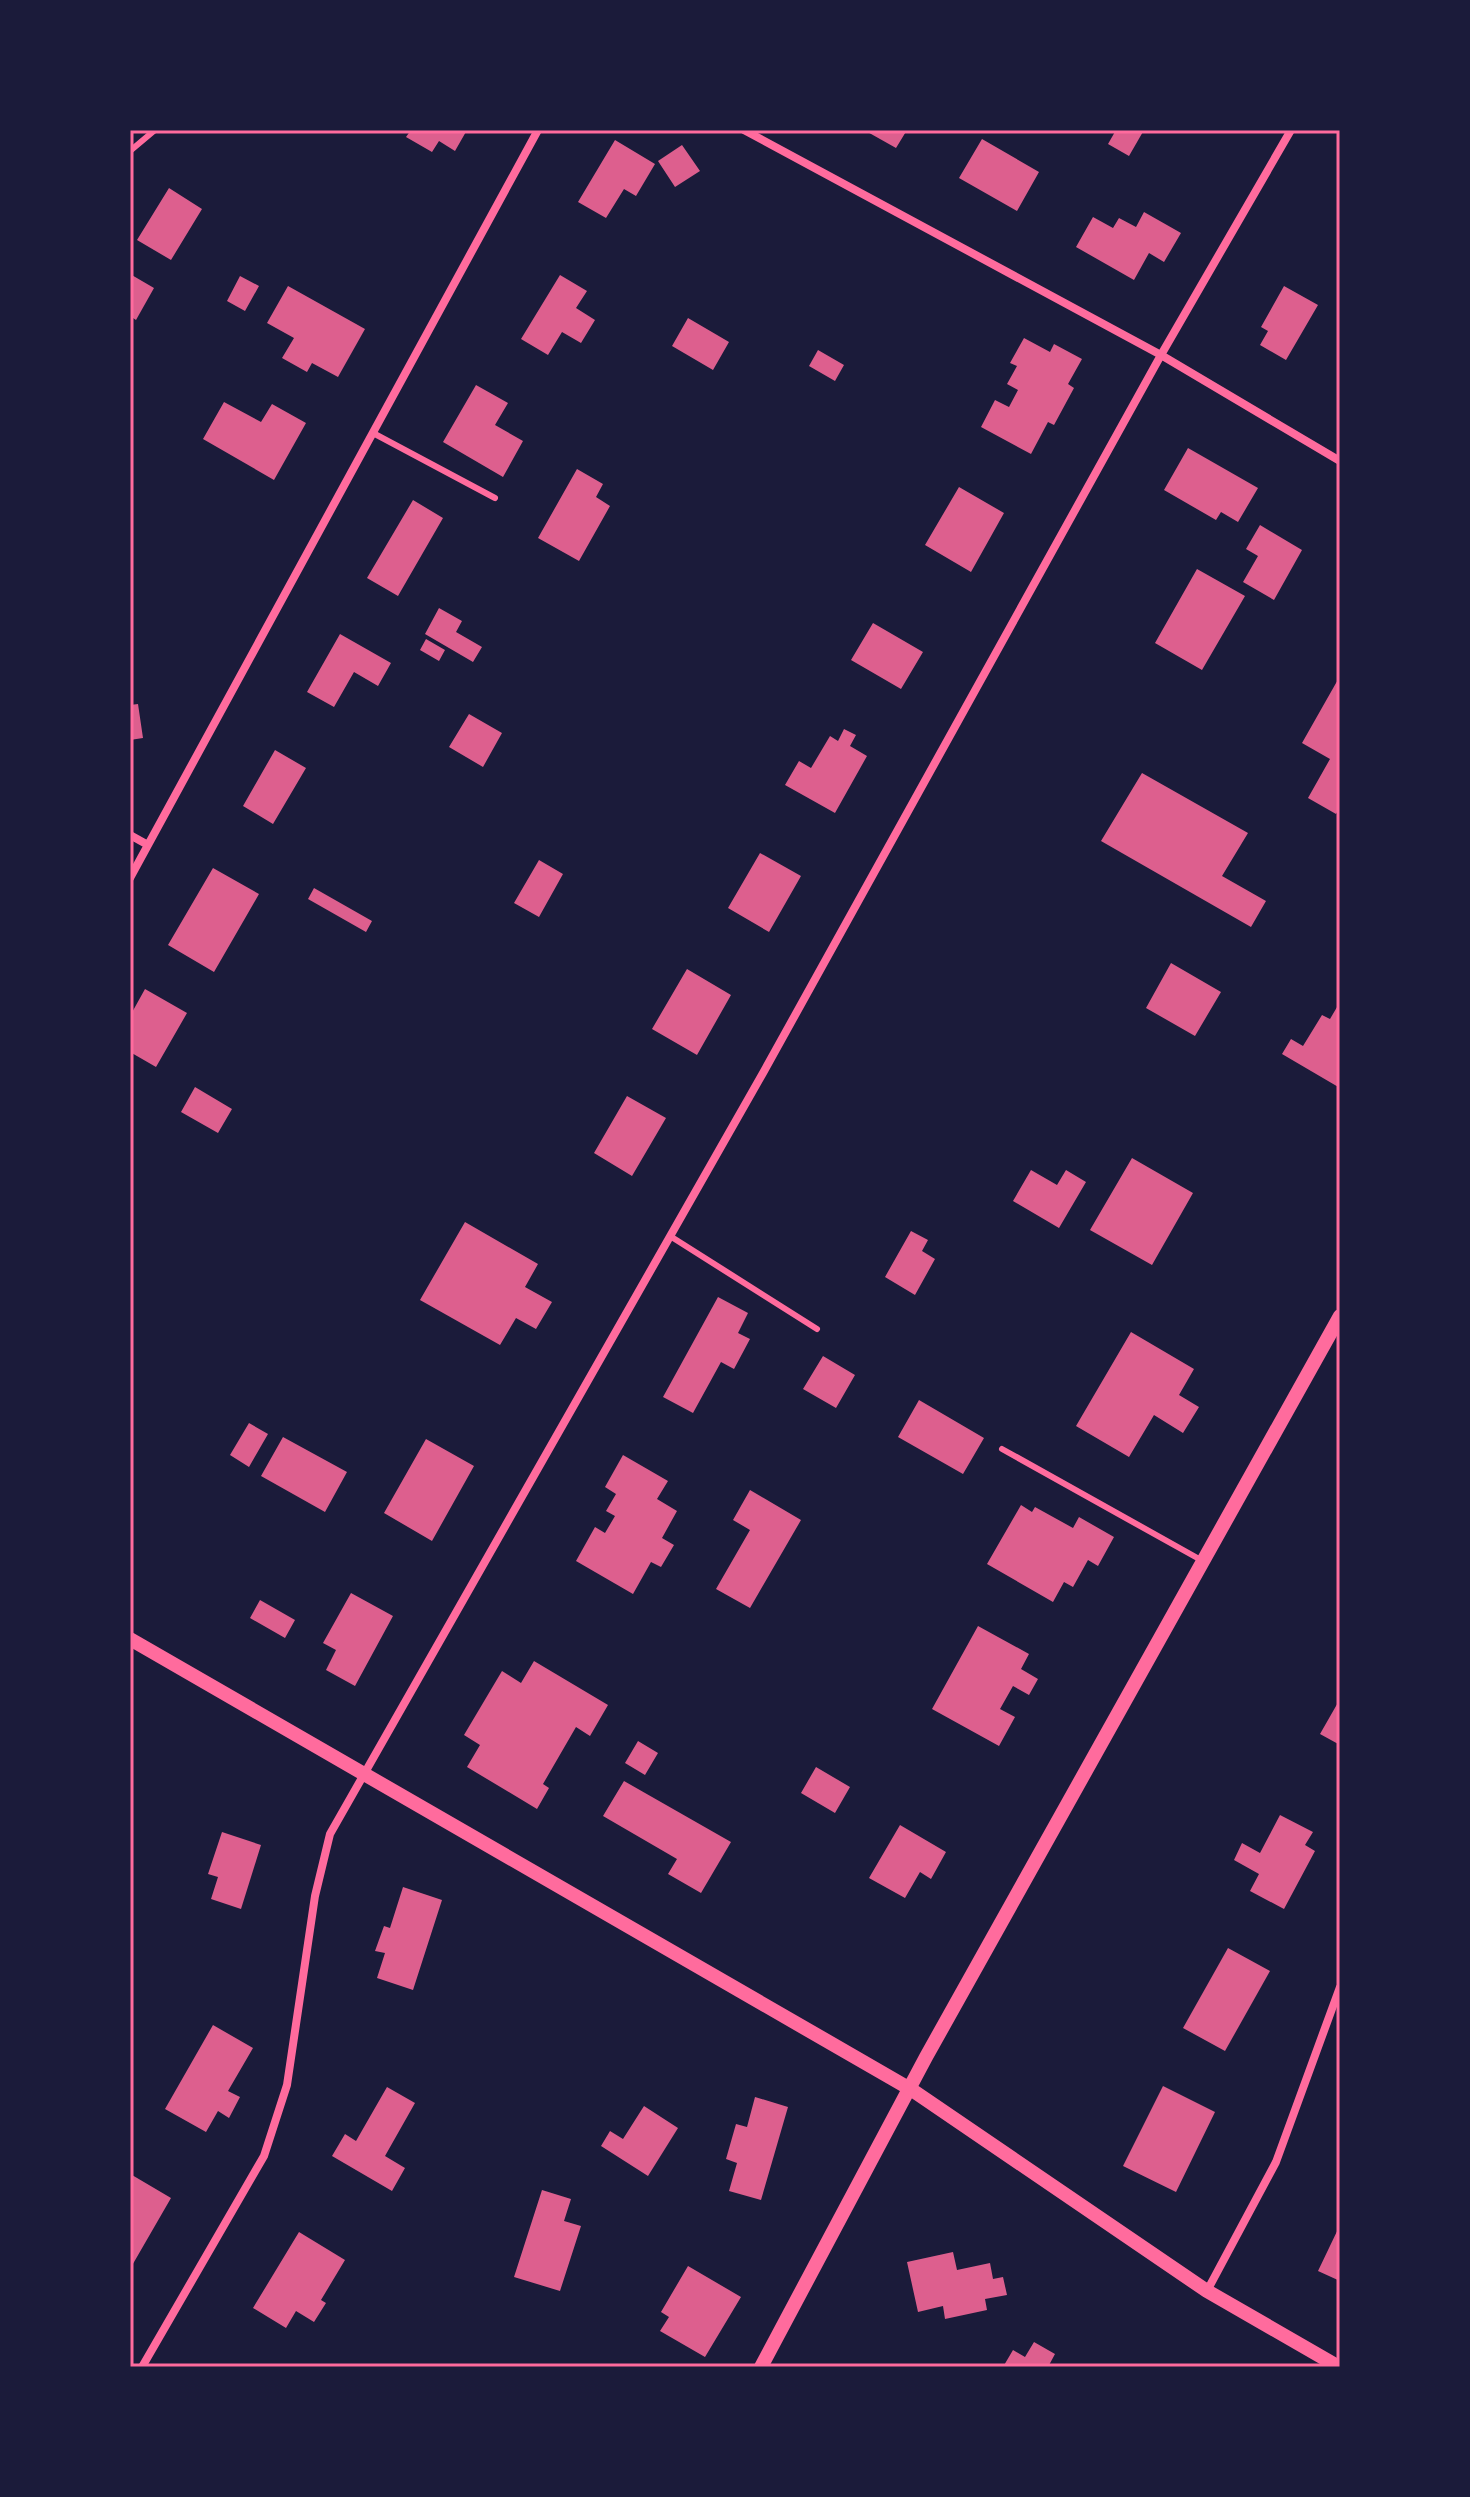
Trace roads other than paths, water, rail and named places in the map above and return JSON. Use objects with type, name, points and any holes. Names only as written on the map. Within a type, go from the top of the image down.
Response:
[{"type":"street","points":[[130,878],[538,130]]},
{"type":"street","points":[[744,130],[1161,355],[1340,461]]},
{"type":"street","points":[[142,2367],[264,2156],[287,2085],[315,1896],[330,1834],[670,1236],[1161,355],[1291,130]]},
{"type":"street","points":[[130,835],[148,845]]},
{"type":"street","points":[[761,2367],[912,2090],[926,2057],[1340,1316]]},
{"type":"street","points":[[130,1639],[912,2090],[1207,2291],[1339,2367]]},
{"type":"street","points":[[1207,2291],[1276,2162],[1340,1987]]},
{"type":"lane","points":[[130,151],[155,130]]},
{"type":"lane","points":[[373,433],[495,498]]},
{"type":"lane","points":[[670,1236],[817,1329]]},
{"type":"lane","points":[[1002,1449],[1205,1562]]}]
